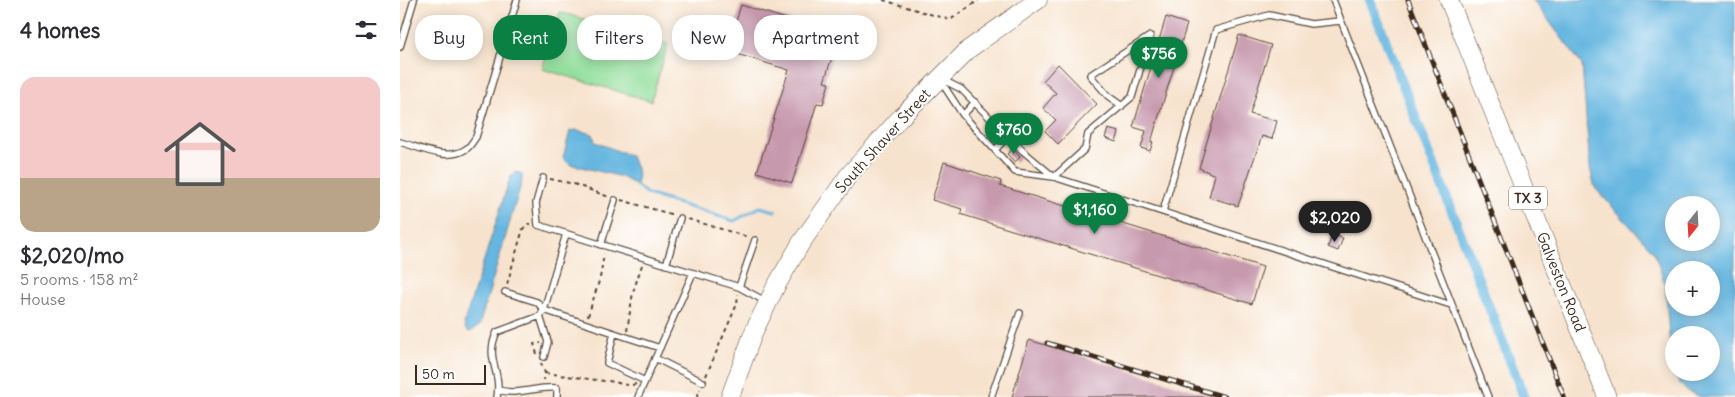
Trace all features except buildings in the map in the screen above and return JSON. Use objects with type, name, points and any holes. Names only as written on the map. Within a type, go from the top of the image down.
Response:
[{"type":"main road","name":"South Shaver Street","points":[[730,397],[754,331],[768,302],[801,243],[848,176],[939,78],[969,49],[1038,0]]},
{"type":"main road","name":"Galveston Road","points":[[1449,0],[1607,397]]},
{"type":"lane","points":[[400,47],[414,0]]},
{"type":"lane","points":[[400,142],[440,154],[455,153],[466,149],[476,137],[517,0]]},
{"type":"lane","points":[[1333,0],[1488,397]]},
{"type":"lane","points":[[1163,211],[1216,30],[1269,15],[1311,24],[1340,22]]},
{"type":"lane","points":[[1054,177],[1085,149],[1088,134],[1122,106],[1132,97],[1150,36],[1090,75],[1108,96],[1122,106]]},
{"type":"lane","points":[[939,78],[961,89],[1023,151],[1054,177]]},
{"type":"lane","points":[[939,78],[964,115],[1015,172],[1054,177],[1451,305]]},
{"type":"lane","points":[[964,115],[975,102]]},
{"type":"lane","points":[[996,149],[1008,136]]},
{"type":"lane","points":[[543,178],[536,203],[538,224],[739,287],[768,302]]},
{"type":"lane","points":[[604,246],[615,200]]},
{"type":"lane","points":[[666,265],[680,218]]},
{"type":"lane","points":[[557,397],[557,388],[546,387],[511,394],[497,394],[498,375],[491,355],[492,343],[497,332],[540,316],[544,310],[566,234]]},
{"type":"lane","points":[[739,287],[755,240]]},
{"type":"lane","points":[[638,397],[692,273]]},
{"type":"lane","points":[[505,292],[537,302],[544,310],[660,348]]},
{"type":"lane","points":[[990,397],[1020,313]]},
{"type":"lane","points":[[540,316],[548,342],[544,357]]},
{"type":"lane","points":[[614,333],[607,362],[645,381]]},
{"type":"lane","points":[[655,358],[703,382]]},
{"type":"path","points":[[883,0],[950,20],[979,0]]},
{"type":"path","points":[[543,178],[574,184],[615,200],[629,201],[755,240]]},
{"type":"path","points":[[505,292],[523,228],[527,224],[538,224]]},
{"type":"path","points":[[586,324],[600,278],[604,246]]},
{"type":"path","points":[[625,336],[637,275],[645,258]]},
{"type":"path","points":[[697,397],[736,304],[739,287]]},
{"type":"path","points":[[545,373],[604,381],[612,380],[631,386],[645,381]]},
{"type":"green space","points":[[560,12],[577,17],[577,60],[662,60],[662,42],[668,44],[651,101],[542,69],[545,60],[567,60],[567,15],[559,15]]},
{"type":"water","points":[[1533,0],[1735,0],[1735,397],[1701,397],[1687,391],[1678,381],[1720,381],[1720,326],[1668,326],[1667,316],[1720,316],[1720,261],[1665,261],[1665,284],[1654,252],[1595,188],[1590,168],[1582,65]]},
{"type":"water","points":[[576,130],[593,134],[595,142],[631,156],[638,174],[636,185],[622,177],[569,164],[563,158],[570,131]]},
{"type":"water","points":[[515,172],[522,174],[522,181],[479,326],[470,332],[466,330],[464,323],[510,178]]},
{"type":"waterway","points":[[1370,0],[1524,397]]},
{"type":"waterway","points":[[636,185],[647,194],[734,221],[760,207],[775,211]]},
{"type":"railway","points":[[1408,0],[1564,397]]},
{"type":"railway","points":[[1047,343],[1225,397]]}]
